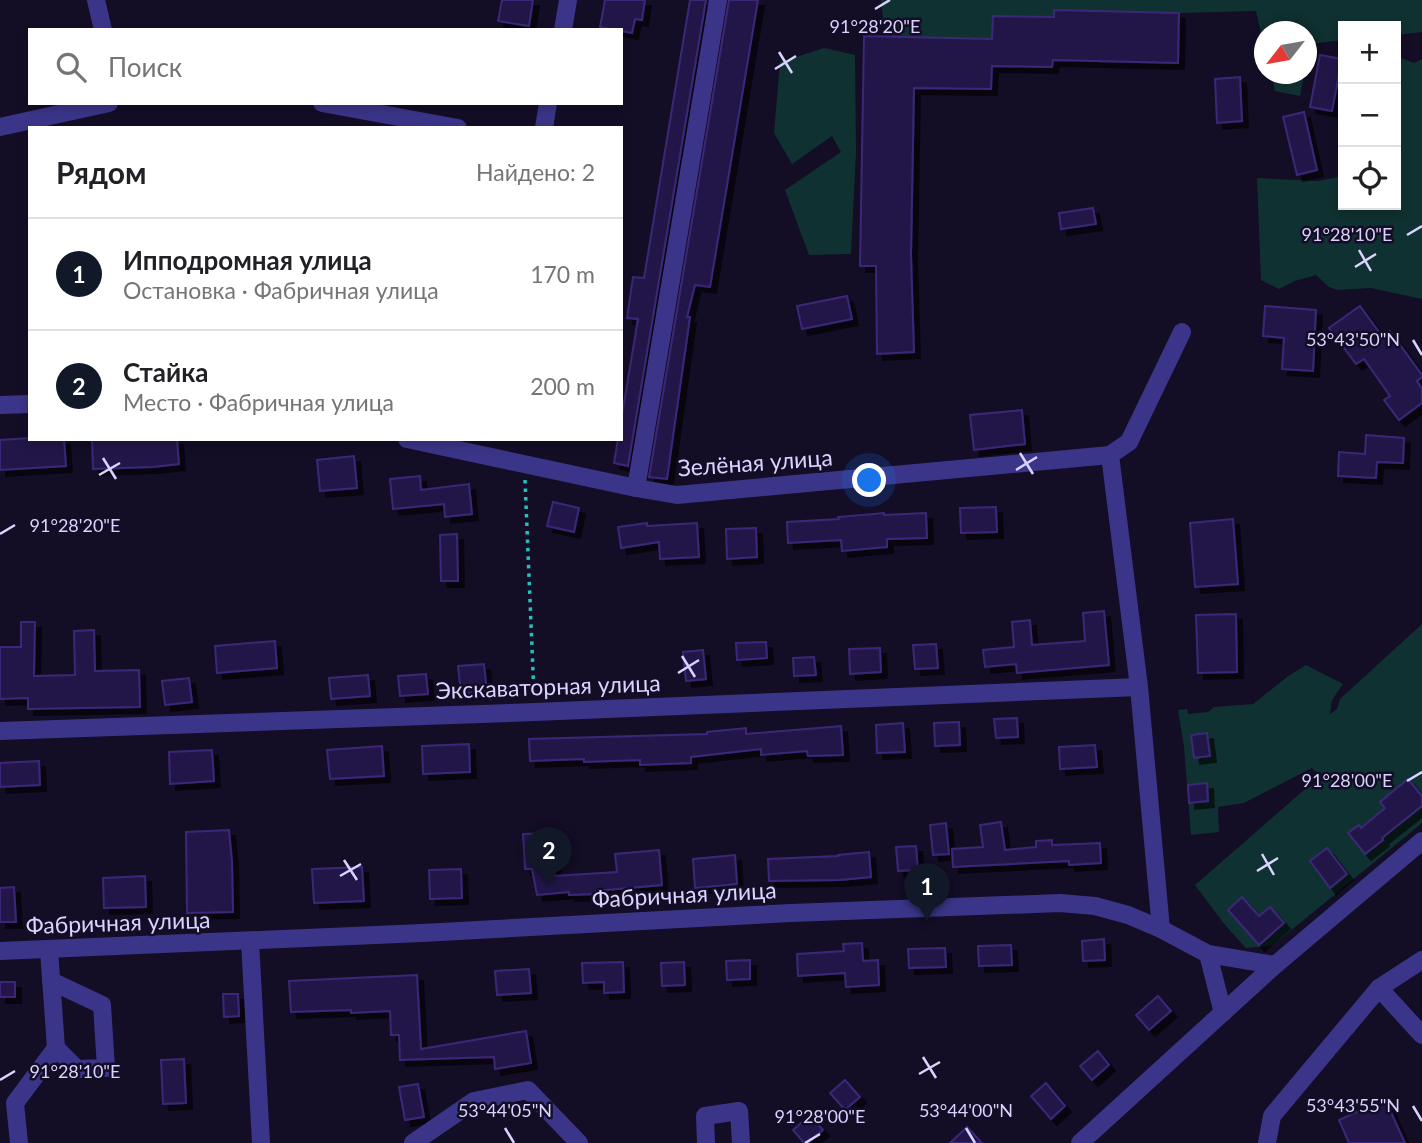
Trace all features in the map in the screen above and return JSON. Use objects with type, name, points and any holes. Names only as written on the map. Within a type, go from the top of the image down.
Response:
[{"type":"street","points":[[96,0],[103,28]]},
{"type":"street","points":[[563,28],[568,0]]},
{"type":"street","points":[[636,488],[718,0]]},
{"type":"street","points":[[0,127],[101,105]]},
{"type":"street","points":[[333,105],[447,126]]},
{"type":"street","points":[[544,126],[548,105]]},
{"type":"street","points":[[1161,929],[1139,687],[1110,455],[1129,442],[1182,332]]},
{"type":"street","points":[[0,405],[28,404]]},
{"type":"street","name":"Зелёная улица","points":[[416,441],[677,495],[1110,455]]},
{"type":"street","points":[[494,458],[497,441]]},
{"type":"street","name":"Экскаваторная улица","points":[[0,731],[1139,687]]},
{"type":"street","points":[[1080,1143],[1275,965],[1422,841]]},
{"type":"street","name":"Фабричная улица","points":[[0,951],[791,913],[1060,903],[1095,906],[1128,915],[1208,954],[1275,965]]},
{"type":"street","points":[[250,941],[261,1143]]},
{"type":"street","points":[[49,950],[51,981],[56,1048],[77,1069],[106,1068],[102,1004],[51,981]]},
{"type":"street","points":[[1208,954],[1223,1013]]},
{"type":"street","points":[[1267,1143],[1272,1116],[1379,988],[1422,960]]},
{"type":"street","points":[[1379,988],[1422,1034]]},
{"type":"street","points":[[19,1143],[15,1102],[56,1048]]},
{"type":"street","points":[[413,1143],[474,1101],[528,1090],[579,1143]]},
{"type":"street","points":[[706,1143],[705,1116],[739,1111],[741,1143]]},
{"type":"path","points":[[524,464],[535,712]]},
{"type":"green space","points":[[881,0],[1422,0],[1422,32],[1401,34],[1401,21],[1338,21],[1338,41],[1317,43],[1317,21],[1258,21],[1256,11],[1179,13],[1054,10],[1054,17],[993,16],[992,39],[885,37]]},
{"type":"green space","points":[[824,48],[855,55],[856,152],[851,254],[809,255],[785,190],[841,152],[832,136],[792,164],[774,133],[780,62]]},
{"type":"green space","points":[[1401,58],[1414,63],[1422,59],[1422,299],[1371,288],[1337,290],[1329,287],[1316,275],[1279,289],[1261,280],[1257,178],[1318,181],[1338,177],[1338,210],[1401,210]]},
{"type":"green space","points":[[1273,84],[1302,84],[1300,96],[1275,91]]},
{"type":"green space","points":[[1422,624],[1422,823],[1272,946],[1246,948],[1195,885],[1304,790],[1323,780],[1312,768],[1244,803],[1218,807],[1219,832],[1191,835],[1184,747],[1178,710],[1187,709],[1188,714],[1208,712],[1214,707],[1253,704],[1306,665],[1343,684],[1332,700],[1330,714],[1337,709],[1340,699]]},
{"type":"building","points":[[502,0],[533,0],[529,26],[498,21]]},
{"type":"building","points":[[605,0],[645,0],[642,20],[635,19],[632,33],[623,31],[623,28],[600,27]]},
{"type":"building","points":[[690,0],[706,0],[628,466],[614,463],[618,441],[623,441],[623,409],[638,319],[627,318],[633,277],[644,278]]},
{"type":"building","points":[[729,0],[758,0],[710,287],[695,285],[687,317],[690,317],[667,479],[649,477]]},
{"type":"building","points":[[1054,10],[1179,13],[1178,63],[1053,60],[1052,67],[992,66],[991,89],[914,88],[911,255],[914,352],[877,354],[876,266],[860,266],[864,36],[992,39],[993,16],[1054,17]]},
{"type":"building","points":[[1320,55],[1338,58],[1338,80],[1332,111],[1310,107],[1314,84],[1317,84]]},
{"type":"building","points":[[1240,77],[1242,121],[1217,123],[1215,79]]},
{"type":"building","points":[[1304,112],[1317,170],[1297,175],[1283,117]]},
{"type":"building","points":[[1093,208],[1096,224],[1061,229],[1059,213]]},
{"type":"building","points":[[847,296],[852,319],[802,329],[797,306]]},
{"type":"building","points":[[1265,306],[1316,310],[1313,371],[1282,369],[1284,338],[1263,336]]},
{"type":"building","points":[[1360,306],[1382,336],[1390,331],[1422,375],[1417,381],[1422,389],[1422,403],[1399,420],[1384,400],[1390,396],[1364,359],[1356,364],[1329,328]]},
{"type":"building","points":[[1022,410],[1025,444],[974,450],[970,415]]},
{"type":"building","points":[[1366,435],[1404,438],[1403,463],[1377,462],[1376,478],[1338,476],[1339,452],[1365,454]]},
{"type":"building","points":[[28,438],[28,441],[64,441],[66,466],[0,470],[0,440]]},
{"type":"building","points":[[92,441],[177,441],[179,464],[93,469]]},
{"type":"building","points":[[354,456],[357,488],[320,491],[317,460]]},
{"type":"building","points":[[420,476],[421,490],[469,484],[472,514],[445,517],[444,504],[393,509],[390,479]]},
{"type":"building","points":[[553,502],[579,508],[574,532],[547,526]]},
{"type":"building","points":[[996,507],[997,532],[961,533],[960,508]]},
{"type":"building","points":[[884,513],[926,513],[927,538],[887,539],[887,547],[842,551],[841,540],[788,543],[787,522]]},
{"type":"building","points":[[1233,519],[1238,584],[1195,587],[1190,523]]},
{"type":"building","points":[[647,523],[647,526],[697,523],[699,557],[660,559],[659,542],[621,548],[618,527]]},
{"type":"building","points":[[756,528],[757,557],[727,559],[726,529]]},
{"type":"building","points":[[457,534],[458,581],[441,581],[440,535]]},
{"type":"building","points":[[1104,611],[1109,665],[1017,673],[1016,664],[985,667],[983,650],[1014,647],[1012,622],[1030,620],[1032,645],[1085,641],[1083,613]]},
{"type":"building","points":[[1236,614],[1237,672],[1198,673],[1196,615]]},
{"type":"building","points":[[21,622],[35,622],[34,676],[75,675],[74,631],[94,630],[95,671],[139,670],[140,707],[28,709],[28,698],[0,699],[0,647],[21,647]]},
{"type":"building","points":[[275,641],[277,668],[217,673],[215,646]]},
{"type":"building","points":[[766,642],[767,658],[737,660],[736,643]]},
{"type":"building","points":[[936,644],[938,668],[915,669],[913,645]]},
{"type":"building","points":[[880,648],[881,672],[850,674],[849,649]]},
{"type":"building","points":[[703,650],[706,679],[686,681],[683,652]]},
{"type":"building","points":[[814,657],[816,675],[794,676],[793,658]]},
{"type":"building","points":[[484,664],[487,691],[461,694],[458,666]]},
{"type":"building","points":[[426,674],[428,694],[400,696],[398,676]]},
{"type":"building","points":[[368,675],[370,696],[331,699],[329,678]]},
{"type":"building","points":[[189,678],[192,702],[165,705],[162,681]]},
{"type":"building","points":[[1017,718],[1018,737],[996,738],[994,719]]},
{"type":"building","points":[[959,722],[960,745],[935,746],[934,723]]},
{"type":"building","points":[[903,723],[905,752],[877,753],[876,725]]},
{"type":"building","points":[[841,726],[843,755],[808,756],[807,751],[761,755],[761,749],[691,757],[691,763],[640,765],[640,760],[584,762],[584,759],[530,761],[529,739],[707,734],[746,728],[746,734]]},
{"type":"building","points":[[1207,733],[1210,756],[1194,758],[1191,735]]},
{"type":"building","points":[[469,744],[470,772],[423,774],[422,746]]},
{"type":"building","points":[[1095,745],[1097,767],[1060,769],[1059,747]]},
{"type":"building","points":[[382,746],[384,776],[330,779],[327,750]]},
{"type":"building","points":[[212,750],[214,781],[170,784],[169,752]]},
{"type":"building","points":[[39,761],[40,785],[0,787],[0,763]]},
{"type":"building","points":[[1408,779],[1422,796],[1422,806],[1365,854],[1348,833],[1359,825],[1361,828],[1385,808],[1380,802]]},
{"type":"building","points":[[1207,783],[1208,801],[1189,803],[1188,785]]},
{"type":"building","points":[[1001,822],[1005,850],[1036,847],[1036,841],[1052,840],[1052,845],[1100,843],[1101,863],[1069,865],[1069,861],[953,867],[952,849],[983,847],[980,825]]},
{"type":"building","points":[[946,823],[949,854],[933,855],[930,825]]},
{"type":"building","points":[[229,830],[233,912],[187,913],[186,832]]},
{"type":"building","points":[[557,833],[554,876],[617,872],[615,854],[659,850],[662,885],[596,891],[596,894],[569,895],[569,892],[537,895],[532,869],[525,869],[523,834]]},
{"type":"building","points":[[916,846],[918,870],[898,871],[896,847]]},
{"type":"building","points":[[1327,848],[1347,874],[1330,888],[1310,861]]},
{"type":"building","points":[[869,852],[871,877],[769,881],[768,859]]},
{"type":"building","points":[[735,855],[737,884],[695,888],[693,859]]},
{"type":"building","points":[[362,867],[364,901],[314,903],[312,869]]},
{"type":"building","points":[[461,869],[462,898],[430,899],[429,870]]},
{"type":"building","points":[[145,876],[146,907],[104,908],[103,878]]},
{"type":"building","points":[[14,887],[16,922],[0,922],[0,888]]},
{"type":"building","points":[[1242,897],[1259,916],[1270,907],[1284,923],[1259,945],[1228,910]]},
{"type":"building","points":[[1104,939],[1105,960],[1083,961],[1082,941]]},
{"type":"building","points":[[862,943],[863,961],[878,960],[879,985],[846,987],[845,973],[798,976],[797,954],[844,951],[843,944]]},
{"type":"building","points":[[1011,945],[1012,965],[979,966],[978,946]]},
{"type":"building","points":[[945,948],[946,967],[909,968],[908,949]]},
{"type":"building","points":[[750,960],[750,979],[727,980],[726,961]]},
{"type":"building","points":[[623,962],[624,992],[604,993],[604,982],[583,983],[582,963]]},
{"type":"building","points":[[684,962],[685,985],[662,986],[661,963]]},
{"type":"building","points":[[529,969],[531,993],[497,995],[495,971]]},
{"type":"building","points":[[417,975],[421,1049],[526,1031],[531,1063],[495,1069],[494,1057],[400,1060],[399,1035],[391,1035],[390,1011],[291,1012],[289,981]]},
{"type":"building","points":[[0,982],[15,982],[15,997],[0,997]]},
{"type":"building","points":[[223,994],[238,994],[239,1016],[224,1017]]},
{"type":"building","points":[[1158,996],[1171,1011],[1149,1030],[1136,1015]]},
{"type":"building","points":[[1098,1051],[1109,1065],[1092,1080],[1080,1066]]},
{"type":"building","points":[[184,1059],[186,1103],[163,1104],[161,1060]]},
{"type":"building","points":[[845,1080],[860,1097],[845,1110],[830,1093]]},
{"type":"building","points":[[1046,1083],[1065,1106],[1051,1119],[1031,1096]]},
{"type":"building","points":[[418,1084],[424,1117],[405,1120],[399,1087]]},
{"type":"building","points":[[1385,1099],[1405,1143],[1349,1143],[1339,1120]]},
{"type":"building","points":[[810,1115],[823,1130],[808,1143],[804,1143],[793,1130]]},
{"type":"building","points":[[967,1127],[982,1143],[950,1143]]},
{"type":"place","name":"Стайка","points":[[549,885]]},
{"type":"place","name":"Ипподромная улица","points":[[927,921]]}]
